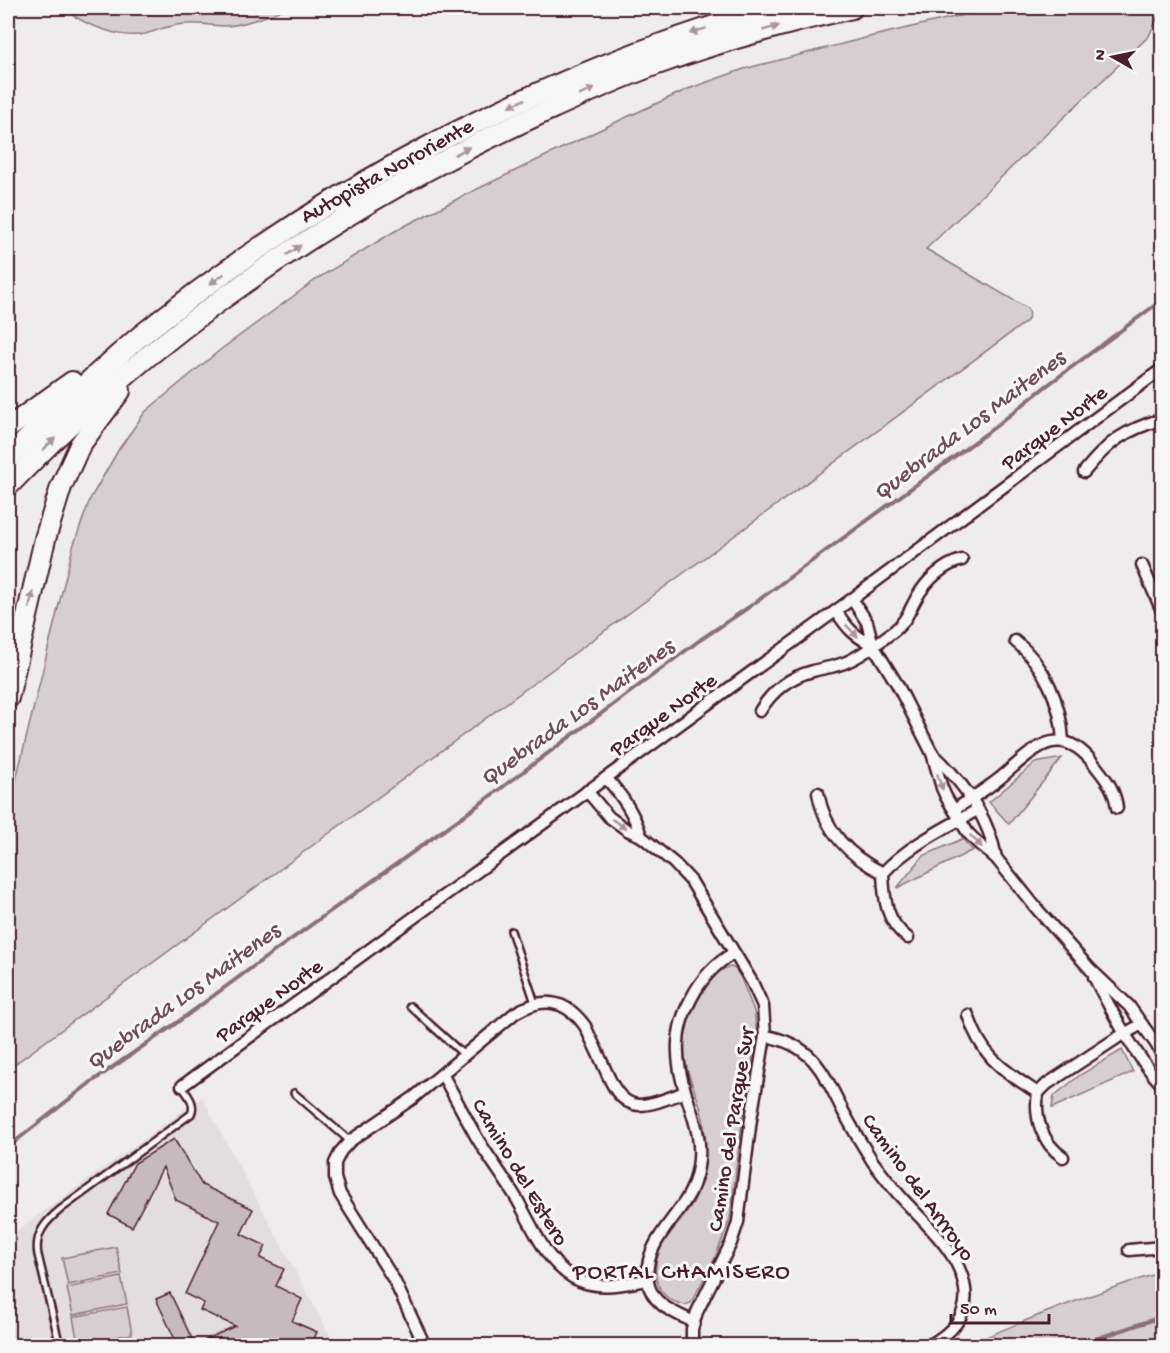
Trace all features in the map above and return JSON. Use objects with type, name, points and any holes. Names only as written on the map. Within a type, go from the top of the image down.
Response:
[{"type":"highway","name":"Autopista Nororiente","points":[[8,458],[44,422],[137,339],[223,274],[356,187],[434,144],[531,96],[606,64],[699,30],[774,8]]},
{"type":"highway","name":"Autopista Nororiente","points":[[8,486],[65,428],[164,343],[245,282],[306,241],[418,174],[493,136],[593,90],[657,64],[771,28],[852,8]]},
{"type":"highway","points":[[8,428],[137,339]]},
{"type":"highway","points":[[8,698],[50,522],[69,467],[80,445],[116,395],[164,343]]},
{"type":"street","name":"Parque Norte","points":[[182,1086],[1162,372]]},
{"type":"street","points":[[1084,472],[1103,450],[1119,437],[1137,427],[1162,419]]},
{"type":"street","points":[[760,711],[773,693],[791,679],[801,674],[847,662],[900,625],[906,619],[922,589],[934,576],[951,564],[962,560]]},
{"type":"street","points":[[1142,565],[1162,612]]},
{"type":"street","points":[[852,599],[867,622],[873,645],[897,684],[932,753],[942,788],[960,820],[974,840],[996,858],[1090,969],[1129,1006],[1159,1042],[1162,1055]]},
{"type":"street","points":[[836,611],[852,633],[873,645]]},
{"type":"street","points":[[1015,641],[1030,654],[1050,687],[1060,716],[1063,741]]},
{"type":"street","points":[[954,810],[1001,777],[1027,755],[1045,745],[1063,741],[1074,745],[1086,754],[1106,779],[1114,794],[1117,808]]},
{"type":"street","points":[[932,753],[954,776],[971,799],[988,831],[996,858]]},
{"type":"street","points":[[606,777],[627,803],[641,836]]},
{"type":"street","name":"Camino del Parque Sur","points":[[587,792],[609,817],[627,830],[641,836],[674,863],[690,881],[752,982],[760,997],[765,1015],[765,1036],[751,1119],[738,1222],[731,1243],[694,1322],[691,1336],[692,1346]]},
{"type":"street","points":[[819,793],[825,819],[836,837],[857,858],[883,873]]},
{"type":"street","points":[[908,938],[898,930],[888,913],[884,896],[883,873],[916,844],[977,810]]},
{"type":"street","points":[[694,1322],[658,1302],[651,1293],[648,1271],[657,1240],[687,1199],[700,1159],[700,1139],[678,1061],[677,1039],[683,1015],[694,992],[708,973],[721,960],[734,953]]},
{"type":"street","points":[[1090,969],[1124,1034],[1162,1085]]},
{"type":"street","points":[[425,1346],[394,1280],[337,1186],[335,1163],[341,1151],[350,1142],[413,1098],[515,1013],[535,1004],[549,1002],[558,1004],[579,1018],[610,1080],[626,1101],[633,1104],[647,1104],[685,1092]]},
{"type":"street","points":[[968,1015],[976,1037],[991,1059],[1008,1074],[1038,1093]]},
{"type":"street","points":[[1063,1157],[1051,1147],[1043,1135],[1036,1110],[1038,1093],[1047,1084],[1142,1024]]},
{"type":"street","name":"Camino del Arrroyo","points":[[765,1036],[790,1043],[814,1061],[874,1163],[956,1262],[965,1289],[963,1313],[949,1333],[928,1346]]},
{"type":"street","points":[[1138,1053],[1159,1042]]},
{"type":"street","name":"Camino del Estero","points":[[442,1074],[477,1138],[541,1243],[564,1272],[581,1282],[596,1286],[648,1280]]},
{"type":"street","points":[[1129,1250],[1162,1247]]},
{"type":"lane","points":[[511,931],[535,1004]]},
{"type":"lane","points":[[410,1006],[464,1055]]},
{"type":"lane","points":[[60,1346],[38,1255],[38,1237],[45,1223],[61,1209],[191,1114],[192,1102],[182,1086]]},
{"type":"lane","points":[[294,1093],[350,1142]]},
{"type":"shaded area","points":[[65,8],[284,8],[265,17],[233,25],[181,24],[145,34],[124,35],[80,20]]},
{"type":"shaded area","points":[[1044,8],[1162,8],[1149,36],[926,249],[1027,308],[1030,313],[1027,321],[8,1069],[8,812],[73,547],[90,499],[119,449],[145,412],[220,350],[318,278],[395,231],[465,195],[688,89],[744,69],[963,15]]},
{"type":"shaded area","points":[[1062,758],[1009,824],[989,802],[1035,763]]},
{"type":"shaded area","points":[[962,839],[973,850],[897,888],[923,856]]},
{"type":"shaded area","points":[[731,967],[740,976],[754,1011],[757,1034],[743,1115],[730,1219],[715,1258],[691,1303],[685,1305],[665,1296],[657,1280],[656,1270],[660,1250],[665,1240],[695,1199],[705,1161],[704,1125],[686,1064],[685,1033],[690,1016],[702,993],[717,974]]},
{"type":"shaded area","points":[[1122,1050],[1133,1072],[1052,1108],[1054,1096],[1080,1075]]},
{"type":"shaded area","points":[[202,1097],[335,1345],[8,1345],[8,1237]]},
{"type":"shaded area","points":[[116,1247],[122,1274],[68,1285],[62,1258]]},
{"type":"shaded area","points":[[1162,1272],[1162,1345],[968,1345],[1064,1306]]},
{"type":"shaded area","points":[[121,1277],[127,1304],[73,1315],[67,1288]]},
{"type":"shaded area","points":[[127,1307],[132,1334],[78,1344],[73,1317]]},
{"type":"building","points":[[174,1139],[202,1185],[253,1209],[241,1234],[266,1246],[260,1258],[284,1269],[276,1286],[302,1299],[292,1321],[317,1332],[311,1346],[178,1346],[156,1299],[170,1293],[195,1345],[235,1326],[200,1310],[204,1303],[185,1294],[219,1221],[176,1200],[163,1167],[132,1227],[108,1214],[135,1163]]},
{"type":"waterway","name":"Quebrada Los Maitenes","points":[[8,1147],[90,1083],[473,809],[700,640],[749,607],[995,427],[1162,300]]},
{"type":"waterway","points":[[1075,1346],[1162,1318]]},
{"type":"district","name":"PORTAL CHAMISERO","points":[[682,1270]]}]
